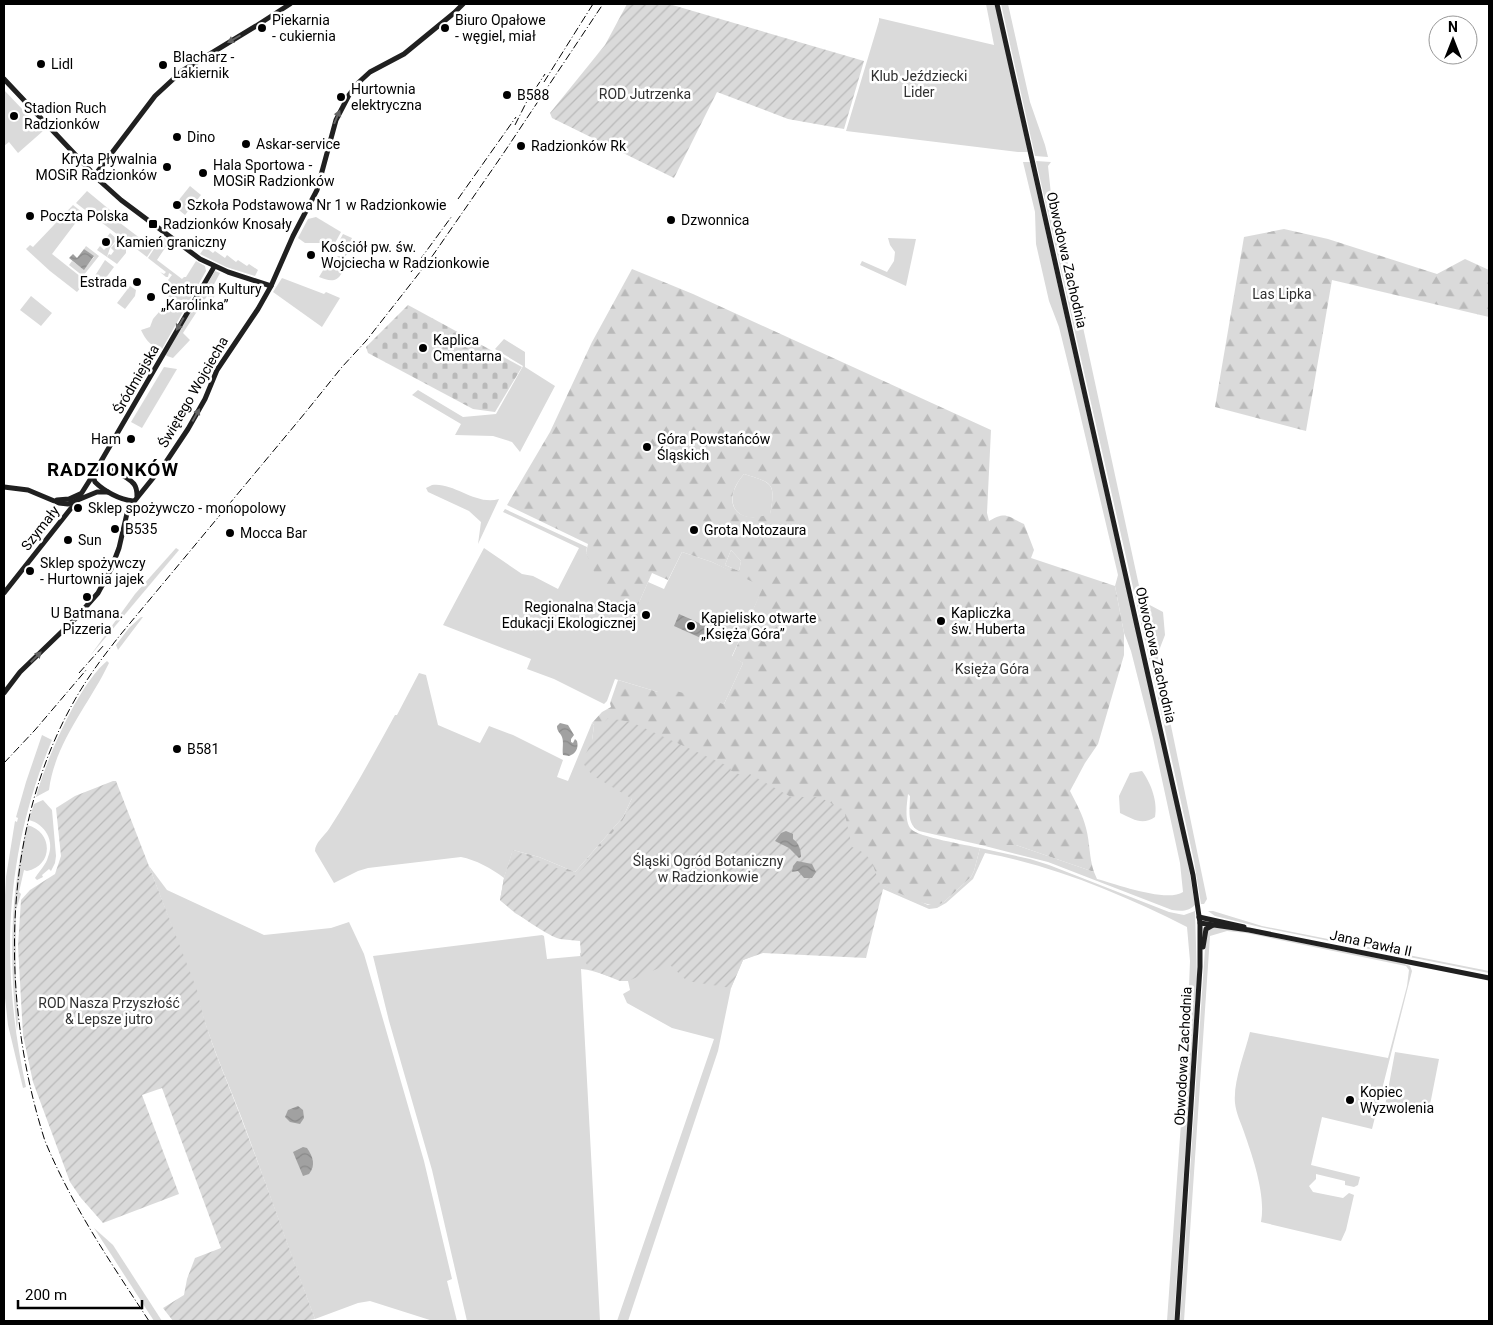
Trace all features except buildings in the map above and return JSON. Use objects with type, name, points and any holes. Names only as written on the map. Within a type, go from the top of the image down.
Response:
[{"type":"street","points":[[95,175],[155,96],[182,70],[290,4]]},
{"type":"street","name":"Świętego Wojciecha","points":[[4,693],[20,672],[75,619],[98,593],[111,569],[119,548],[126,512],[188,429],[205,399],[217,370],[258,309],[270,286],[317,190],[336,120],[349,95],[370,72],[404,54],[463,4]]},
{"type":"street","name":"Obwodowa Zachodnia","points":[[997,4],[1190,861],[1200,920],[1200,964],[1177,1321]]},
{"type":"street","points":[[4,79],[121,200],[195,256],[214,267],[270,286]]},
{"type":"street","name":"Śródmiejska","points":[[76,502],[214,267]]},
{"type":"street","points":[[97,468],[106,467],[132,482],[137,496]]},
{"type":"street","points":[[93,475],[95,482],[108,492],[123,500],[133,501]]},
{"type":"street","points":[[4,487],[28,490],[52,499],[65,509],[64,516]]},
{"type":"street","points":[[59,503],[68,504],[97,492],[108,492]]},
{"type":"street","points":[[52,499],[68,499],[80,494]]},
{"type":"street","name":"Szymały","points":[[4,593],[76,502]]},
{"type":"street","name":"Jana Pawła II","points":[[1200,920],[1213,925],[1249,930],[1489,978]]},
{"type":"street","name":"Jana Pawła II","points":[[1200,920],[1238,925],[1249,930]]},
{"type":"street","points":[[1200,964],[1205,932],[1208,927],[1213,925]]},
{"type":"green space","name":"ROD Jutrzenka","points":[[627,4],[669,4],[864,61],[844,129],[788,119],[717,92],[674,178],[552,118],[550,113],[605,45]]},
{"type":"green space","name":"Klub Jeździecki Lider","points":[[986,4],[995,4],[1028,152],[846,131],[879,18],[994,45]]},
{"type":"green space","points":[[1001,4],[1008,4],[1030,102],[1048,157],[1035,156]]},
{"type":"green space","points":[[4,90],[43,131],[18,153],[9,142],[4,146]]},
{"type":"green space","points":[[1036,161],[1051,162],[1048,166],[1053,213],[1073,281],[1141,595],[1144,602],[1163,612],[1165,635],[1158,653],[1159,668],[1207,899],[1204,904],[1201,904],[1194,861],[1154,680]]},
{"type":"green space","points":[[1023,162],[1030,162],[1187,857],[1195,905],[1187,910],[1172,910],[1048,862],[981,845],[1016,845],[1094,872],[1097,879],[1141,892],[1175,895],[1183,892],[1180,863],[1153,738],[1131,651],[1124,633],[1115,586],[1118,575],[1059,327],[1049,301],[1036,244],[1035,212]]},
{"type":"green space","points":[[190,186],[201,195],[185,215],[174,206]]},
{"type":"green space","points":[[87,191],[122,220],[120,223],[153,248],[147,257],[76,203]]},
{"type":"green space","points":[[73,205],[83,213],[52,254],[86,281],[77,292],[26,249],[30,245],[33,247]]},
{"type":"green space","points":[[316,217],[341,232],[335,243],[305,243],[298,238],[308,219]]},
{"type":"green space","name":"Las Lipka","points":[[1284,229],[1328,239],[1437,274],[1465,259],[1489,270],[1489,317],[1332,280],[1306,431],[1215,407],[1244,237]]},
{"type":"green space","points":[[110,233],[117,239],[110,248],[107,257],[97,250],[100,246],[104,250],[108,246],[103,242]]},
{"type":"green space","points":[[343,234],[352,238],[348,247],[348,253],[344,258],[340,259],[337,256],[344,256],[346,253],[345,249],[339,247],[336,252],[335,249]]},
{"type":"green space","points":[[164,238],[169,242],[157,260],[182,279],[186,277],[196,261],[205,266],[206,271],[162,349],[149,342],[141,330],[150,327],[153,319],[165,305],[171,288],[177,287],[179,284],[173,285],[168,280],[172,275],[169,273],[168,277],[166,277],[160,272],[164,274],[166,272],[148,258],[158,243]]},
{"type":"green space","points":[[888,238],[916,239],[906,286],[860,265],[862,261],[887,272],[894,261],[895,252]]},
{"type":"green space","points":[[118,240],[126,246],[126,253],[117,264],[107,257],[114,251],[111,248]]},
{"type":"green space","points":[[86,246],[99,256],[83,276],[69,265],[72,261],[84,269],[94,257],[84,249]]},
{"type":"green space","points":[[205,247],[225,258],[227,255],[236,262],[238,260],[247,266],[249,264],[258,270],[255,276],[226,267],[200,254]]},
{"type":"green space","points":[[335,259],[337,260],[334,265],[337,267],[336,269],[342,273],[340,276],[335,280],[319,277],[325,267]]},
{"type":"green space","points":[[105,260],[114,267],[105,279],[96,286],[91,282]]},
{"type":"green space","name":"Księża Góra","points":[[632,269],[693,294],[991,430],[987,513],[989,521],[1003,515],[1024,524],[1034,550],[1031,558],[1115,586],[1124,633],[1124,655],[1098,744],[1070,791],[1085,823],[1094,872],[1016,845],[981,845],[919,831],[910,820],[910,796],[908,794],[907,821],[915,832],[932,838],[980,848],[971,877],[944,902],[935,906],[919,902],[859,875],[558,938],[515,913],[500,900],[504,878],[513,850],[539,857],[575,872],[623,817],[632,798],[592,741],[594,725],[592,723],[602,712],[611,707],[610,703],[618,680],[658,692],[665,688],[724,704],[743,663],[732,657],[763,587],[712,562],[682,552],[668,580],[652,573],[631,621],[608,605],[586,553],[588,544],[507,505],[550,432],[592,342]],"holes":[[[744,474],[767,482],[770,486],[773,496],[770,514],[748,517],[735,509],[733,494]],[[731,550],[741,561],[739,571],[725,565]]]},
{"type":"green space","points":[[215,271],[220,273],[212,288],[215,295],[213,299],[207,296],[183,333],[190,340],[173,358],[167,356],[165,354]]},
{"type":"green space","points":[[282,278],[340,298],[322,327],[273,292]]},
{"type":"green space","points":[[130,286],[136,290],[135,296],[125,309],[117,303]]},
{"type":"green space","points":[[31,296],[52,313],[41,326],[20,310]]},
{"type":"green space","points":[[408,305],[522,367],[495,412],[473,409],[368,353],[366,347]]},
{"type":"green space","points":[[504,339],[525,352],[525,367],[555,386],[520,452],[512,442],[493,436],[455,435],[461,424],[412,395],[418,390],[463,417],[496,414],[523,366],[495,349]]},
{"type":"green space","points":[[164,367],[177,369],[142,428],[131,422]]},
{"type":"green space","points":[[744,474],[767,482],[770,486],[773,496],[770,515],[758,518],[748,517],[735,509],[733,494]]},
{"type":"green space","points":[[432,485],[449,487],[482,499],[499,499],[478,544],[481,522],[469,511],[428,492],[426,488]]},
{"type":"green space","points":[[505,509],[587,547],[586,553],[631,621],[648,582],[664,589],[682,552],[712,562],[764,586],[732,656],[743,663],[724,704],[658,692],[615,679],[607,701],[604,704],[554,679],[527,669],[531,659],[443,625],[484,548],[522,574],[533,576],[558,589],[579,548],[503,512]]},
{"type":"green space","points":[[176,548],[179,550],[90,656],[135,594]]},
{"type":"green space","points":[[731,550],[741,561],[739,571],[725,565]]},
{"type":"green space","points":[[143,617],[118,650],[116,645],[129,628]]},
{"type":"green space","points":[[107,661],[109,663],[101,679],[65,740],[52,772],[49,790],[36,797],[47,764],[64,724],[85,687]]},
{"type":"green space","points":[[419,673],[426,675],[438,725],[480,743],[489,726],[513,735],[563,760],[557,777],[568,781],[592,723],[594,725],[592,741],[632,798],[623,817],[575,872],[539,857],[513,850],[504,878],[483,865],[461,857],[368,868],[334,883],[315,851],[316,845],[329,829],[346,801],[395,715],[397,715]]},
{"type":"green space","name":"Śląski Ogród Botaniczny w Radzionkowie","points":[[608,718],[631,722],[730,767],[731,771],[746,777],[748,773],[791,797],[819,797],[844,810],[852,847],[868,857],[880,884],[884,885],[866,958],[763,953],[743,960],[731,988],[687,981],[669,964],[628,981],[620,981],[590,969],[581,956],[580,941],[560,939],[546,933],[500,900],[504,878],[513,850],[576,876],[622,821],[634,800],[592,775],[582,762],[595,734]]},
{"type":"green space","points":[[42,735],[52,740],[36,783],[24,826],[11,912],[12,999],[26,1087],[23,1088],[8,1025],[4,989],[4,913],[6,877],[15,821],[17,822],[18,818],[16,817],[26,782]]},
{"type":"green space","points":[[1142,771],[1153,793],[1156,805],[1155,817],[1146,821],[1133,819],[1120,813],[1119,796],[1130,773]]},
{"type":"green space","name":"ROD Nasza Przyszłość & Lepsze jutro","points":[[116,781],[197,990],[211,1041],[315,1319],[305,1321],[173,1321],[163,1308],[184,1295],[187,1279],[195,1258],[221,1248],[162,1088],[142,1095],[179,1194],[103,1223],[70,1182],[33,1082],[23,1035],[18,946],[21,900],[30,890],[55,874],[61,856],[56,808],[75,796]]},
{"type":"green space","points":[[43,800],[52,810],[56,856],[51,871],[49,869],[42,875],[43,877],[37,880],[35,878],[47,860],[50,845],[44,829],[29,820],[34,804]]},
{"type":"green space","points":[[27,825],[42,834],[46,841],[47,849],[42,863],[36,868],[24,870],[19,892],[21,894],[16,910],[17,1031],[12,953],[14,902],[21,851]]},
{"type":"green space","points":[[980,848],[1049,865],[1169,912],[1184,915],[1195,911],[1197,978],[1174,1321],[1167,1321],[1187,1038],[1190,961],[1187,927],[1089,883],[1037,866],[985,853],[973,879],[946,903],[937,908],[929,909],[883,889],[858,886],[766,951],[743,960],[731,988],[718,1051],[628,1321],[617,1321],[714,1039],[672,1028],[627,1003],[623,994],[630,990],[628,981],[581,969],[600,1321],[467,1321],[432,1170],[389,1021],[373,956],[542,935],[544,936],[547,959],[580,956],[580,953],[859,875],[928,905],[944,902],[971,877]]},
{"type":"green space","points":[[149,866],[167,890],[264,935],[331,928],[349,922],[364,954],[424,1161],[452,1279],[447,1281],[457,1321],[433,1321],[370,1301],[358,1303],[315,1319]]},
{"type":"green space","points":[[1208,911],[1262,926],[1489,971],[1489,973],[1260,927],[1215,916]]},
{"type":"green space","points":[[1213,927],[1241,931],[1402,963],[1410,966],[1412,971],[1372,1129],[1322,1117],[1311,1165],[1360,1177],[1358,1185],[1354,1187],[1345,1185],[1345,1181],[1316,1174],[1316,1179],[1309,1186],[1313,1192],[1343,1198],[1349,1193],[1354,1195],[1346,1230],[1341,1241],[1261,1222],[1262,1200],[1258,1177],[1235,1103],[1240,1067],[1250,1032],[1388,1058],[1407,986],[1409,970],[1406,966],[1246,933],[1227,931],[1210,936],[1184,1321],[1180,1321],[1205,948],[1207,931]]},
{"type":"green space","points":[[1395,1052],[1439,1059],[1429,1110],[1395,1102],[1385,1106]]},
{"type":"green space","points":[[94,1228],[113,1245],[162,1321],[154,1321]]},
{"type":"water","points":[[84,249],[94,256],[84,270],[69,258],[73,254],[77,258]]},
{"type":"water","name":"Kąpielisko otwarte „Księża Góra”","points":[[679,614],[708,627],[703,639],[674,626]]},
{"type":"water","points":[[560,723],[568,725],[574,735],[571,742],[573,743],[575,739],[577,741],[576,751],[569,756],[563,755],[563,739],[557,728]]},
{"type":"water","points":[[786,831],[793,834],[793,839],[801,852],[801,857],[799,858],[789,848],[775,841],[781,833]]},
{"type":"water","points":[[797,861],[812,864],[816,872],[812,878],[804,878],[798,871],[792,872],[793,866]]},
{"type":"water","points":[[298,1106],[303,1110],[304,1118],[300,1124],[290,1122],[285,1117],[288,1110]]},
{"type":"water","points":[[303,1147],[309,1151],[313,1164],[309,1174],[303,1176],[293,1152]]},
{"type":"railway","points":[[544,82],[593,4]]},
{"type":"railway","points":[[149,1321],[107,1256],[67,1188],[45,1141],[30,1087],[20,1031],[15,973],[15,915],[21,858],[33,801],[52,747],[77,696],[92,672],[121,634],[342,367],[366,341],[431,258],[603,4]]},
{"type":"railway","points":[[515,125],[526,103],[545,74]]},
{"type":"railway","points":[[458,199],[516,117]]},
{"type":"railway","points":[[411,272],[452,216]]},
{"type":"railway","points":[[79,673],[104,645]]},
{"type":"railway","points":[[4,763],[87,669]]},
{"type":"place","name":"Piekarnia - cukiernia","points":[[262,28]]},
{"type":"place","name":"Biuro Opałowe - węgiel, miał","points":[[445,28]]},
{"type":"place","name":"Lidl","points":[[41,64]]},
{"type":"place","name":"Blacharz - Lakiernik","points":[[163,65]]},
{"type":"place","name":"B588","points":[[507,95]]},
{"type":"place","name":"Hurtownia elektryczna","points":[[341,97]]},
{"type":"place","name":"Stadion Ruch Radzionków","points":[[14,116]]},
{"type":"place","name":"Dino","points":[[177,137]]},
{"type":"place","name":"Askar-service","points":[[246,144]]},
{"type":"place","name":"Radzionków Rk","points":[[521,146]]},
{"type":"place","name":"Kryta Pływalnia MOSiR Radzionków","points":[[167,167]]},
{"type":"place","name":"Hala Sportowa - MOSiR Radzionków","points":[[203,173]]},
{"type":"place","name":"Szkoła Podstawowa Nr 1 w Radzionkowie","points":[[177,205]]},
{"type":"place","name":"Poczta Polska","points":[[30,216]]},
{"type":"place","name":"Dzwonnica","points":[[671,220]]},
{"type":"place","name":"Radzionków Knosały","points":[[153,224]]},
{"type":"place","name":"Kamień graniczny","points":[[106,242]]},
{"type":"place","name":"Kościół pw. św. Wojciecha w Radzionkowie","points":[[311,255]]},
{"type":"place","name":"Estrada","points":[[137,282]]},
{"type":"place","name":"Centrum Kultury „Karolinka”","points":[[151,297]]},
{"type":"place","name":"Kaplica Cmentarna","points":[[423,348]]},
{"type":"place","name":"Ham","points":[[131,439]]},
{"type":"place","name":"Góra Powstańców Śląskich","points":[[647,447]]},
{"type":"place","name":"Sklep spożywczo - monopolowy","points":[[78,508]]},
{"type":"place","name":"B535","points":[[115,529]]},
{"type":"place","name":"Grota Notozaura","points":[[694,530]]},
{"type":"place","name":"Mocca Bar","points":[[230,533]]},
{"type":"place","name":"Sun","points":[[68,540]]},
{"type":"place","name":"Sklep spożywczy - Hurtownia jajek","points":[[30,571]]},
{"type":"place","name":"U Batmana. Pizzeria","points":[[87,597]]},
{"type":"place","name":"Regionalna Stacja Edukacji Ekologicznej","points":[[646,615]]},
{"type":"place","name":"Kapliczka św. Huberta","points":[[941,621]]},
{"type":"place","name":"Kąpielisko otwarte „Księża Góra”","points":[[691,626]]},
{"type":"place","name":"B581","points":[[177,749]]},
{"type":"place","name":"Kopiec Wyzwolenia","points":[[1350,1100]]},
{"type":"district","name":"RADZIONKÓW","points":[[113,469]]}]
